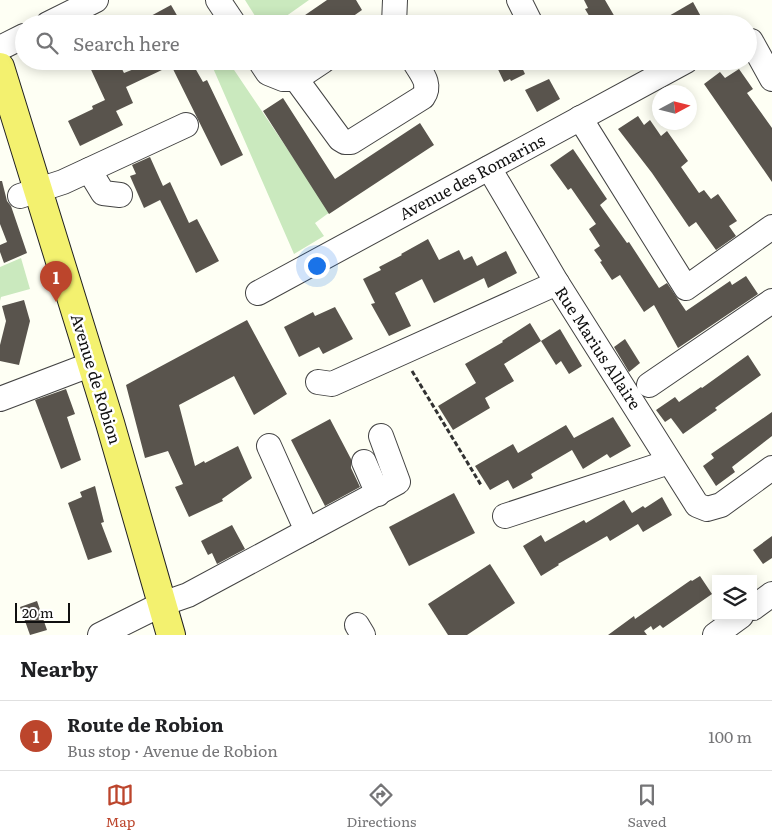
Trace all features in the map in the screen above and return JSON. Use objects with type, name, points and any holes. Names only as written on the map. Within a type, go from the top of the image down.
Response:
[{"type":"main road","name":"Avenue de Robion","points":[[0,67],[29,194],[84,366],[156,617],[171,635]]},
{"type":"main road","name":"Avenue de Robion","points":[[0,132],[29,194]]},
{"type":"street","points":[[66,15],[96,0]]},
{"type":"street","points":[[218,0],[228,15]]},
{"type":"street","points":[[394,15],[395,0]]},
{"type":"street","points":[[519,0],[526,15]]},
{"type":"street","points":[[0,48],[15,40]]},
{"type":"street","points":[[757,40],[772,79]]},
{"type":"street","points":[[266,70],[268,73],[283,79],[296,79],[310,70]]},
{"type":"street","points":[[296,79],[340,139],[345,142],[351,142],[423,96],[428,86],[419,70]]},
{"type":"street","name":"Avenue des Romarins","points":[[258,293],[669,70]]},
{"type":"street","points":[[580,118],[686,288],[772,227]]},
{"type":"street","points":[[29,194],[63,182],[186,125]]},
{"type":"street","name":"Rue Marius Allaire","points":[[489,168],[557,283],[697,505],[707,509],[721,505],[772,468]]},
{"type":"street","points":[[89,170],[103,193],[120,195]]},
{"type":"street","points":[[318,382],[332,384],[557,283]]},
{"type":"street","points":[[649,385],[772,301]]},
{"type":"street","points":[[0,400],[84,366]]},
{"type":"street","points":[[100,635],[156,617],[188,595],[398,482],[381,436]]},
{"type":"street","points":[[269,446],[307,531]]},
{"type":"street","points":[[364,462],[378,494]]},
{"type":"street","points":[[505,516],[669,462]]},
{"type":"street","points":[[757,605],[772,594]]},
{"type":"street","points":[[715,635],[736,620]]},
{"type":"path","points":[[403,352],[413,373],[481,485]]},
{"type":"green space","points":[[245,0],[309,0],[288,15],[254,15]]},
{"type":"green space","points":[[214,70],[234,70],[330,212],[315,223],[324,236],[294,254]]},
{"type":"green space","points":[[21,258],[30,289],[1,297],[0,301],[0,267]]},
{"type":"building","points":[[327,0],[356,0],[362,10],[355,15],[305,15]]},
{"type":"building","points":[[584,0],[605,0],[614,15],[589,15],[585,9],[588,8]]},
{"type":"building","points":[[693,2],[700,15],[671,15]]},
{"type":"building","points":[[171,5],[177,15],[153,15]]},
{"type":"building","points":[[91,70],[122,70],[124,73],[132,70],[162,70],[126,87],[133,103],[116,111],[123,125],[80,146],[68,121],[93,109],[92,106],[105,100]]},
{"type":"building","points":[[173,70],[196,70],[203,82],[207,80],[243,155],[221,166]]},
{"type":"building","points":[[498,70],[523,70],[525,74],[511,81],[510,79],[504,82]]},
{"type":"building","points":[[740,70],[753,89],[747,93],[772,128],[772,182],[704,84],[720,72],[725,78]]},
{"type":"building","points":[[549,79],[560,99],[537,112],[525,90]]},
{"type":"building","points":[[283,98],[335,179],[420,123],[434,145],[329,214],[263,111]]},
{"type":"building","points":[[638,116],[644,125],[650,120],[652,130],[657,130],[661,136],[667,131],[688,161],[681,167],[699,193],[704,190],[711,199],[718,194],[737,221],[729,226],[736,236],[716,250],[696,222],[689,227],[652,173],[618,129]]},
{"type":"building","points":[[573,149],[607,199],[600,205],[627,243],[629,242],[659,288],[667,283],[686,311],[730,281],[732,285],[746,276],[758,294],[678,348],[654,305],[644,312],[620,275],[612,280],[600,262],[602,261],[594,250],[600,246],[589,229],[596,224],[571,188],[568,190],[550,165]]},
{"type":"building","points":[[150,157],[163,186],[170,182],[189,223],[197,219],[219,261],[196,273],[160,200],[144,208],[130,176],[136,174],[132,165]]},
{"type":"building","points":[[0,181],[2,181],[7,201],[11,206],[27,253],[4,263],[0,252],[0,245],[7,242],[0,224]]},
{"type":"building","points":[[428,239],[439,260],[459,250],[464,260],[472,256],[477,266],[506,251],[517,273],[488,288],[484,278],[434,303],[422,279],[395,293],[411,326],[389,336],[371,304],[375,303],[363,279],[381,270],[379,267]]},
{"type":"building","points":[[24,300],[30,321],[19,365],[0,361],[0,345],[6,321],[2,306]]},
{"type":"building","points":[[335,307],[353,339],[323,354],[319,347],[299,357],[284,327],[313,312],[315,316]]},
{"type":"building","points":[[247,320],[287,394],[254,415],[234,376],[179,405],[195,466],[238,446],[252,478],[222,499],[223,501],[189,517],[175,487],[183,484],[168,451],[145,458],[126,385]]},
{"type":"building","points":[[530,323],[541,341],[504,364],[514,381],[485,398],[490,408],[453,430],[438,406],[476,383],[465,364],[503,342]]},
{"type":"building","points":[[560,329],[582,366],[569,374],[561,361],[556,365],[541,341]]},
{"type":"building","points":[[625,339],[640,363],[629,372],[614,347]]},
{"type":"building","points":[[748,355],[761,375],[683,434],[671,418],[665,422],[656,410],[675,397],[679,402]]},
{"type":"building","points":[[66,389],[75,414],[67,417],[81,460],[61,469],[35,400]]},
{"type":"building","points":[[772,412],[772,436],[732,467],[735,472],[716,486],[703,466],[714,458],[711,454]]},
{"type":"building","points":[[613,417],[631,446],[610,458],[607,454],[583,469],[572,450],[531,474],[533,478],[513,489],[508,480],[490,490],[475,466],[513,444],[518,453],[566,425],[574,438]]},
{"type":"building","points":[[330,419],[351,459],[351,468],[360,487],[325,506],[291,440]]},
{"type":"building","points":[[95,486],[104,522],[101,523],[112,552],[88,560],[68,503],[82,497],[80,492]]},
{"type":"building","points":[[454,493],[475,533],[409,566],[389,527]]},
{"type":"building","points":[[662,497],[672,515],[643,532],[638,524],[610,541],[607,536],[541,576],[523,546],[541,535],[545,542],[584,520],[586,523],[624,500],[632,513],[643,506],[645,508]]},
{"type":"building","points":[[232,525],[245,549],[217,564],[212,553],[208,555],[201,541]]},
{"type":"building","points":[[772,536],[772,558],[763,564],[753,550]]},
{"type":"building","points":[[490,564],[515,603],[467,635],[448,635],[428,604]]},
{"type":"building","points":[[700,576],[712,594],[663,628],[660,625],[653,630],[651,626],[644,631],[647,635],[608,635],[634,616],[635,619]]},
{"type":"building","points":[[37,601],[47,630],[30,635],[20,607]]},
{"type":"place","name":"Route de Robion","points":[[56,302]]}]
